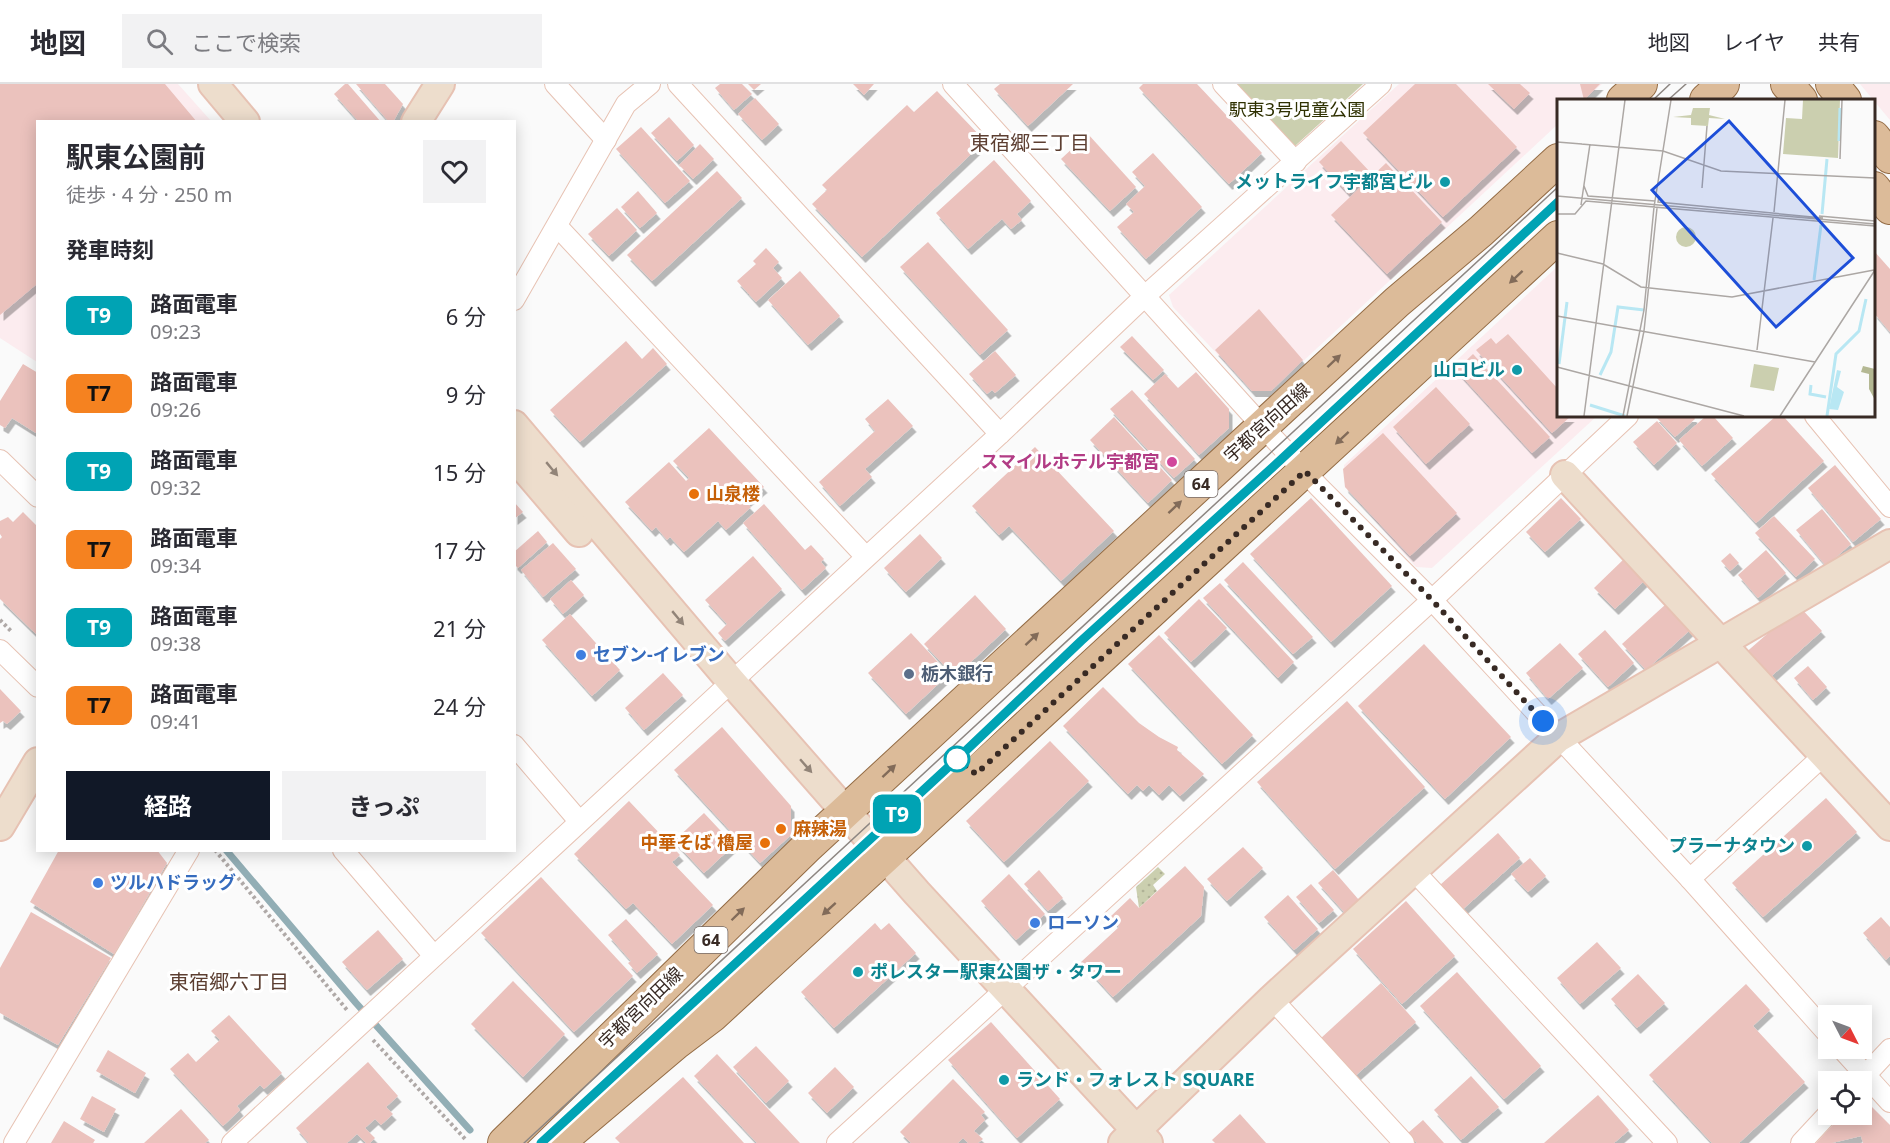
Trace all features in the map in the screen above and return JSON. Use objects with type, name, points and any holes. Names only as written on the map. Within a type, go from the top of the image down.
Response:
[{"type":"main road","points":[[1624,99],[1641,84]]},
{"type":"main road","points":[[1707,99],[1724,84]]},
{"type":"main road","points":[[1787,84],[1800,99]]},
{"type":"main road","points":[[1832,84],[1844,99]]},
{"type":"main road","points":[[1875,138],[1890,158]]},
{"type":"main road","name":"宇都宮向田線","points":[[504,1143],[590,1057],[839,818],[1397,302],[1481,231],[1557,161]]},
{"type":"main road","points":[[1875,187],[1890,208]]},
{"type":"main road","points":[[558,1143],[675,1044],[712,1016],[1557,238]]},
{"type":"main road","points":[[582,1143],[682,1049],[712,1016]]},
{"type":"main road","points":[[474,1142],[569,1063],[579,1058],[590,1057]]},
{"type":"street","points":[[213,84],[243,120]]},
{"type":"street","points":[[417,120],[440,84]]},
{"type":"street","points":[[555,84],[606,140]]},
{"type":"street","points":[[516,297],[626,104],[650,84]]},
{"type":"street","points":[[678,84],[999,434]]},
{"type":"street","points":[[954,84],[1263,427],[1432,600],[1690,879],[1818,1023]]},
{"type":"street","points":[[1223,84],[1296,162]]},
{"type":"street","points":[[232,1143],[999,434],[1145,296],[1381,84]]},
{"type":"street","points":[[1875,185],[1890,170]]},
{"type":"street","points":[[557,225],[866,557]]},
{"type":"street","points":[[837,1143],[1432,600],[1627,417]]},
{"type":"street","points":[[1816,417],[1890,507]]},
{"type":"street","points":[[516,427],[724,687]]},
{"type":"street","points":[[516,458],[880,863],[917,893],[999,994],[1132,1140],[1272,999],[1558,738],[1890,544]]},
{"type":"street","points":[[0,460],[36,495]]},
{"type":"street","points":[[1565,475],[1890,826]]},
{"type":"street","points":[[0,650],[36,685]]},
{"type":"street","points":[[516,747],[579,821]]},
{"type":"street","points":[[1690,879],[1824,755]]},
{"type":"street","points":[[0,826],[36,765]]},
{"type":"street","points":[[14,1143],[186,852]]},
{"type":"street","points":[[344,852],[434,956]]},
{"type":"street","points":[[1413,870],[1667,1143]]},
{"type":"street","points":[[1272,999],[1404,1143]]},
{"type":"street","points":[[1869,1071],[1890,1049]]},
{"type":"street","points":[[1872,1087],[1890,1102]]},
{"type":"street","points":[[1801,1143],[1818,1125]]},
{"type":"path","points":[[217,852],[360,1025],[474,1142]]},
{"type":"shaded area","points":[[0,84],[178,84],[210,120],[36,120],[36,361],[0,338]]},
{"type":"shaded area","points":[[1399,84],[1602,84],[1585,99],[1557,99],[1557,125],[1271,391],[1252,391],[1173,307],[1169,295]]},
{"type":"shaded area","points":[[1860,84],[1890,84],[1890,120],[1875,99]]},
{"type":"shaded area","points":[[1557,267],[1557,417],[1596,417],[1432,568],[1416,567],[1345,487],[1344,465]]},
{"type":"green space","name":"駅東3号児童公園","points":[[1236,84],[1363,84],[1295,146]]},
{"type":"green space","points":[[1158,867],[1165,874],[1153,885],[1157,891],[1139,908],[1136,887]]},
{"type":"building","points":[[0,84],[165,84],[195,120],[36,120],[36,285],[0,315]]},
{"type":"building","points":[[348,84],[379,120],[357,120],[334,94]]},
{"type":"building","points":[[356,84],[385,84],[403,104],[394,120],[387,120]]},
{"type":"building","points":[[720,84],[742,84],[752,94],[734,110],[715,88]]},
{"type":"building","points":[[748,84],[761,84],[754,90]]},
{"type":"building","points":[[853,84],[874,84],[864,95]]},
{"type":"building","points":[[1000,84],[1073,84],[1028,126],[994,89]]},
{"type":"building","points":[[1143,84],[1197,84],[1262,153],[1229,184],[1139,88]]},
{"type":"building","name":"メットライフ宇都宮ビル","points":[[1415,84],[1456,84],[1517,147],[1443,217],[1363,133]]},
{"type":"building","points":[[1488,84],[1520,84],[1530,93],[1514,109]]},
{"type":"building","points":[[1580,84],[1600,84],[1585,99]]},
{"type":"building","points":[[937,91],[985,141],[862,257],[812,204],[827,190],[822,185],[907,105],[914,112]]},
{"type":"building","points":[[755,98],[779,124],[762,140],[738,114]]},
{"type":"building","points":[[669,117],[694,145],[677,161],[651,133]]},
{"type":"building","points":[[641,127],[690,181],[665,203],[616,149]]},
{"type":"building","points":[[1088,134],[1136,187],[1110,211],[1061,159]]},
{"type":"building","points":[[1341,141],[1371,173],[1349,194],[1319,162]]},
{"type":"building","points":[[700,144],[714,159],[693,179],[679,165]]},
{"type":"building","points":[[1153,153],[1202,207],[1146,259],[1117,227],[1134,212],[1126,204],[1145,186],[1132,172]]},
{"type":"building","points":[[994,160],[1031,201],[1017,214],[1022,220],[1011,229],[1002,219],[968,249],[936,213]]},
{"type":"building","points":[[1386,163],[1442,222],[1387,274],[1331,215]]},
{"type":"building","points":[[717,171],[742,198],[652,281],[627,255]]},
{"type":"building","points":[[638,191],[657,213],[640,228],[621,207]]},
{"type":"building","points":[[617,208],[637,230],[609,256],[588,234]]},
{"type":"building","points":[[928,242],[1008,330],[980,355],[900,267]]},
{"type":"building","points":[[766,248],[779,262],[773,268],[782,278],[756,302],[737,281],[756,264],[753,261]]},
{"type":"building","points":[[1875,252],[1890,269],[1890,332],[1875,314]]},
{"type":"building","points":[[800,271],[840,316],[808,345],[768,300]]},
{"type":"building","points":[[1259,309],[1303,360],[1271,391],[1252,391],[1215,350]]},
{"type":"building","name":"山口ビル","points":[[1508,334],[1557,388],[1557,417],[1570,417],[1552,433],[1476,350],[1491,338],[1496,344]]},
{"type":"building","points":[[1132,336],[1164,370],[1153,380],[1120,347]]},
{"type":"building","points":[[626,341],[642,359],[653,348],[667,364],[580,442],[550,410]]},
{"type":"building","points":[[995,351],[1016,375],[995,393],[992,390],[987,394],[969,374]]},
{"type":"building","points":[[1473,354],[1550,437],[1532,453],[1456,370]]},
{"type":"building","points":[[23,364],[36,372],[36,433],[12,418],[5,428],[0,425],[0,401]]},
{"type":"building","points":[[1196,372],[1229,409],[1229,428],[1199,455],[1144,394],[1165,374],[1178,388]]},
{"type":"building","points":[[1436,387],[1470,424],[1426,464],[1393,427]]},
{"type":"building","points":[[1132,390],[1195,459],[1174,478],[1110,409]]},
{"type":"building","points":[[888,399],[913,426],[865,469],[872,477],[840,506],[819,482],[875,431],[865,419]]},
{"type":"building","points":[[1114,417],[1172,480],[1148,503],[1090,440]]},
{"type":"building","points":[[1656,417],[1694,417],[1695,419],[1675,437]]},
{"type":"building","points":[[1705,417],[1714,417],[1733,438],[1702,466],[1679,440]]},
{"type":"building","points":[[1775,417],[1784,417],[1824,461],[1756,523],[1711,474]]},
{"type":"building","points":[[1657,421],[1677,443],[1654,465],[1633,442]]},
{"type":"building","name":"山泉楼","points":[[709,428],[764,487],[746,502],[751,507],[726,530],[718,521],[684,552],[670,537],[667,540],[656,527],[652,531],[625,502],[669,462],[686,481],[689,478],[673,461]]},
{"type":"building","points":[[1383,433],[1457,513],[1410,556],[1345,487],[1343,469]]},
{"type":"building","points":[[1035,447],[1114,531],[1061,581],[1009,526],[999,535],[972,506]]},
{"type":"building","points":[[1835,465],[1881,519],[1853,542],[1808,488]]},
{"type":"building","points":[[1311,498],[1392,586],[1331,642],[1250,554]]},
{"type":"building","points":[[1561,498],[1581,519],[1545,552],[1526,532]]},
{"type":"building","points":[[516,504],[523,512],[516,517]]},
{"type":"building","points":[[764,504],[805,550],[811,545],[824,559],[821,562],[826,568],[802,590],[743,523]]},
{"type":"building","points":[[1822,509],[1851,544],[1826,566],[1796,530]]},
{"type":"building","points":[[23,512],[36,525],[36,634],[0,599],[0,539],[2,537],[0,521],[8,517],[13,522]]},
{"type":"building","points":[[1774,516],[1815,559],[1796,577],[1755,533]]},
{"type":"building","points":[[538,531],[547,542],[518,568],[516,550]]},
{"type":"building","points":[[920,534],[942,558],[906,592],[884,568]]},
{"type":"building","points":[[553,543],[576,569],[543,597],[521,570]]},
{"type":"building","points":[[1766,550],[1786,573],[1758,598],[1738,575]]},
{"type":"building","points":[[1730,553],[1739,563],[1730,571],[1721,561]]},
{"type":"building","points":[[753,556],[782,589],[725,641],[718,633],[727,624],[705,600]]},
{"type":"building","points":[[1625,558],[1646,579],[1615,609],[1594,588]]},
{"type":"building","points":[[1243,562],[1313,637],[1293,654],[1224,580]]},
{"type":"building","points":[[571,580],[584,595],[563,614],[550,599]]},
{"type":"building","points":[[1220,583],[1294,662],[1278,678],[1203,598]]},
{"type":"building","points":[[975,595],[1006,629],[955,677],[924,644]]},
{"type":"building","points":[[1199,599],[1227,628],[1191,662],[1164,633]]},
{"type":"building","points":[[1666,604],[1690,630],[1646,670],[1622,644]]},
{"type":"building","points":[[1799,606],[1822,631],[1766,681],[1743,655]]},
{"type":"building","name":"セブン-イレブン","points":[[570,614],[620,670],[592,696],[542,640]]},
{"type":"building","points":[[1605,630],[1634,663],[1608,687],[1578,654]]},
{"type":"building","name":"栃木銀行","points":[[911,633],[949,674],[906,714],[868,673]]},
{"type":"building","points":[[1159,635],[1253,735],[1222,764],[1128,664]]},
{"type":"building","points":[[1560,643],[1583,668],[1548,699],[1526,673]]},
{"type":"building","points":[[1424,644],[1511,737],[1445,799],[1358,706]]},
{"type":"building","points":[[1808,666],[1827,687],[1813,700],[1794,678]]},
{"type":"building","points":[[663,673],[683,695],[644,730],[625,708]]},
{"type":"building","points":[[1103,687],[1139,723],[1178,747],[1177,750],[1204,774],[1180,796],[1169,785],[1159,795],[1149,785],[1143,791],[1137,785],[1128,794],[1063,726]]},
{"type":"building","points":[[0,689],[21,711],[7,724],[3,721],[0,723]]},
{"type":"building","points":[[1347,701],[1425,787],[1335,869],[1257,782]]},
{"type":"building","points":[[722,727],[791,806],[791,835],[760,863],[674,770]]},
{"type":"building","points":[[1050,741],[1089,781],[1004,862],[966,821]]},
{"type":"building","name":"プラーナタウン","points":[[1826,798],[1857,832],[1763,917],[1732,883]]},
{"type":"building","points":[[629,801],[680,855],[672,862],[713,905],[672,944],[633,903],[626,909],[574,854]]},
{"type":"building","points":[[704,813],[734,845],[704,873],[674,841]]},
{"type":"building","points":[[1498,833],[1520,858],[1462,910],[1440,885]]},
{"type":"building","points":[[1243,847],[1263,868],[1227,901],[1207,879]]},
{"type":"building","name":"ツルハドラッグ","points":[[58,852],[159,852],[167,863],[114,954],[30,902]]},
{"type":"building","points":[[1530,858],[1546,876],[1528,892],[1511,874]]},
{"type":"building","points":[[1185,866],[1204,887],[1201,916],[1113,997],[1081,962],[1119,927],[1110,917],[1130,898],[1139,908]]},
{"type":"building","points":[[1039,870],[1063,898],[1048,911],[1024,884]]},
{"type":"building","points":[[1333,870],[1359,900],[1345,913],[1318,883]]},
{"type":"building","points":[[1009,874],[1045,914],[1016,940],[981,901]]},
{"type":"building","points":[[541,877],[633,976],[574,1032],[481,933]]},
{"type":"building","points":[[1311,884],[1334,910],[1319,923],[1296,897]]},
{"type":"building","points":[[1288,895],[1318,929],[1294,950],[1264,917]]},
{"type":"building","points":[[1406,901],[1455,956],[1402,1004],[1353,949]]},
{"type":"building","points":[[31,912],[111,958],[58,1045],[0,1013],[0,968]]},
{"type":"building","points":[[1881,917],[1890,927],[1890,956],[1886,960],[1863,933]]},
{"type":"building","points":[[626,919],[658,954],[637,973],[628,963],[631,961],[608,935]]},
{"type":"building","name":"ポレスター駅東公園ザ・タワー","points":[[875,923],[881,930],[889,923],[916,953],[834,1028],[801,992]]},
{"type":"building","points":[[378,930],[403,959],[367,990],[342,962]]},
{"type":"building","points":[[1597,942],[1621,968],[1580,1004],[1557,978]]},
{"type":"building","points":[[1457,972],[1541,1066],[1504,1099],[1420,1006]]},
{"type":"building","points":[[1638,974],[1665,1003],[1637,1028],[1611,999]]},
{"type":"building","points":[[513,981],[565,1034],[523,1077],[471,1024]]},
{"type":"building","points":[[1381,983],[1416,1022],[1354,1077],[1320,1039]]},
{"type":"building","points":[[1746,984],[1770,1010],[1753,1026],[1805,1082],[1739,1143],[1712,1143],[1649,1075]]},
{"type":"building","points":[[229,1015],[282,1073],[264,1089],[260,1085],[237,1106],[240,1110],[223,1126],[170,1069],[188,1053],[196,1062],[220,1040],[211,1031]]},
{"type":"building","name":"ランド・フォレスト SQUARE","points":[[991,1022],[1060,1099],[1017,1138],[948,1060]]},
{"type":"building","points":[[756,1046],[789,1081],[766,1103],[733,1067]]},
{"type":"building","points":[[108,1050],[146,1073],[135,1093],[96,1071]]},
{"type":"building","points":[[717,1054],[800,1143],[757,1143],[694,1076]]},
{"type":"building","points":[[368,1062],[398,1096],[386,1107],[393,1114],[381,1125],[375,1119],[365,1128],[375,1138],[370,1143],[366,1143],[357,1134],[347,1143],[309,1143],[296,1128]]},
{"type":"building","points":[[835,1067],[854,1087],[827,1113],[808,1093]]},
{"type":"building","points":[[1471,1076],[1499,1107],[1461,1140],[1434,1110]]},
{"type":"building","points":[[683,1077],[744,1143],[620,1143],[615,1138]]},
{"type":"building","points":[[953,1079],[985,1112],[981,1115],[985,1120],[974,1131],[983,1139],[978,1143],[968,1143],[963,1138],[958,1143],[911,1143],[900,1132]]},
{"type":"building","points":[[1598,1095],[1629,1130],[1614,1143],[1544,1143]]},
{"type":"building","points":[[92,1096],[116,1109],[104,1132],[80,1119]]},
{"type":"building","points":[[1872,1107],[1890,1125],[1890,1143],[1863,1143],[1861,1136],[1832,1143],[1816,1143],[1833,1125],[1872,1125]]},
{"type":"building","points":[[181,1109],[209,1140],[205,1143],[144,1143]]},
{"type":"building","points":[[1240,1114],[1266,1143],[1215,1143],[1212,1140]]},
{"type":"building","points":[[1423,1120],[1444,1143],[1417,1143],[1408,1133]]},
{"type":"building","points":[[64,1121],[95,1140],[93,1143],[51,1143]]},
{"type":"waterway","points":[[228,852],[356,1003],[470,1130]]},
{"type":"tram line","points":[[1654,99],[1670,84]]},
{"type":"tram line","points":[[1669,99],[1686,84]]},
{"type":"tram line","points":[[524,1143],[1557,188]]},
{"type":"tram line","points":[[1095,628],[1288,453],[1557,203]]},
{"type":"tram line","name":"T9","points":[[541,1143],[1557,203]]},
{"type":"tram line","points":[[541,1143],[956,760],[1077,644]]},
{"type":"place","name":"メットライフ宇都宮ビル","points":[[1445,182]]},
{"type":"place","name":"山口ビル","points":[[1517,370]]},
{"type":"place","name":"スマイルホテル宇都宮","points":[[1172,462]]},
{"type":"place","name":"山泉楼","points":[[694,494]]},
{"type":"place","name":"セブン-イレブン","points":[[581,655]]},
{"type":"place","name":"栃木銀行","points":[[909,674]]},
{"type":"place","name":"麻辣湯","points":[[781,829]]},
{"type":"place","name":"中華そば 櫓屋","points":[[765,843]]},
{"type":"place","name":"プラーナタウン","points":[[1807,846]]},
{"type":"place","name":"ツルハドラッグ","points":[[98,883]]},
{"type":"place","name":"ローソン","points":[[1035,923]]},
{"type":"place","name":"ポレスター駅東公園ザ・タワー","points":[[858,972]]},
{"type":"place","name":"ランド・フォレスト SQUARE","points":[[1004,1080]]},
{"type":"district","name":"東宿郷三丁目","points":[[1030,143]]},
{"type":"district","name":"東宿郷六丁目","points":[[229,982]]},
{"type":"route","points":[[957,759],[976,774],[1305,471],[1432,600],[1543,721]]}]
